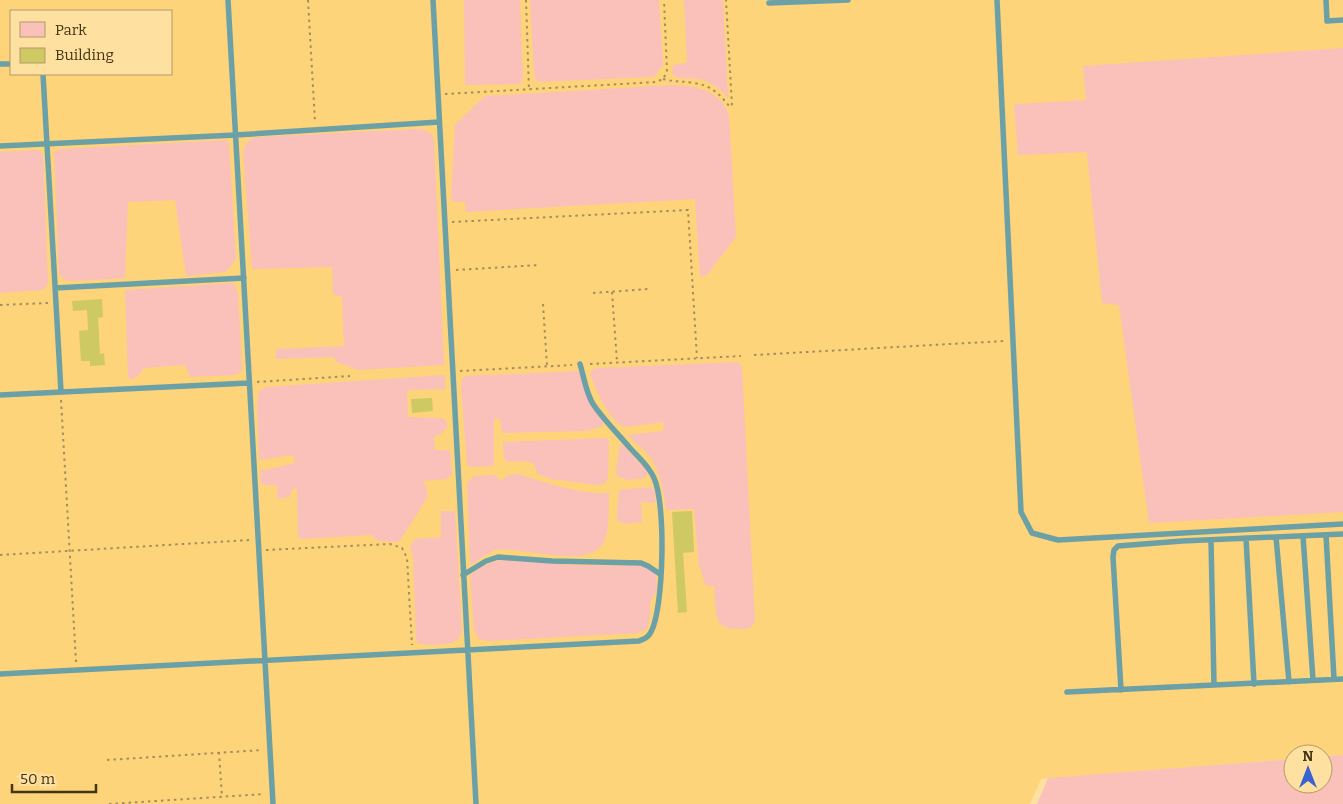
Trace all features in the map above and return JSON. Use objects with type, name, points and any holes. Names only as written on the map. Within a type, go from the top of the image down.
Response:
[{"type":"lane","points":[[228,0],[273,804]]},
{"type":"lane","points":[[433,0],[476,804]]},
{"type":"lane","points":[[769,3],[848,0]]},
{"type":"lane","points":[[997,0],[1021,512],[1032,533],[1058,540],[1343,524]]},
{"type":"lane","points":[[1326,0],[1327,21],[1343,20]]},
{"type":"lane","points":[[43,75],[61,392]]},
{"type":"lane","points":[[0,146],[236,135],[440,122]]},
{"type":"lane","points":[[55,288],[244,278]]},
{"type":"lane","points":[[0,674],[639,641],[646,639],[650,634],[657,613],[661,510],[658,488],[647,466],[593,404],[580,364]]},
{"type":"lane","points":[[0,395],[249,383]]},
{"type":"lane","points":[[1122,690],[1113,557],[1114,550],[1118,546],[1343,534]]},
{"type":"lane","points":[[1326,535],[1334,680]]},
{"type":"lane","points":[[1303,536],[1313,680]]},
{"type":"lane","points":[[1276,537],[1289,682]]},
{"type":"lane","points":[[1246,538],[1254,684]]},
{"type":"lane","points":[[1211,540],[1214,685]]},
{"type":"lane","points":[[463,575],[486,561],[504,557],[552,561],[641,564],[660,574]]},
{"type":"lane","points":[[1067,692],[1343,679]]},
{"type":"path","points":[[308,0],[315,130]]},
{"type":"path","points":[[526,0],[528,90]]},
{"type":"path","points":[[438,95],[656,82],[663,79],[667,72],[664,0]]},
{"type":"path","points":[[663,79],[672,82],[693,82],[707,86],[720,95],[729,106],[732,106],[726,0]]},
{"type":"path","points":[[445,222],[688,210],[697,358]]},
{"type":"path","points":[[447,270],[539,265]]},
{"type":"path","points":[[593,293],[650,289]]},
{"type":"path","points":[[612,292],[616,362]]},
{"type":"path","points":[[0,305],[56,303]]},
{"type":"path","points":[[543,304],[547,366]]},
{"type":"path","points":[[754,355],[1013,341]]},
{"type":"path","points":[[452,371],[740,356]]},
{"type":"path","points":[[249,383],[350,376]]},
{"type":"path","points":[[61,392],[76,670]]},
{"type":"path","points":[[0,555],[258,540]]},
{"type":"path","points":[[259,551],[390,544],[402,548],[406,558],[412,652]]},
{"type":"path","points":[[107,760],[270,749]]},
{"type":"path","points":[[219,752],[222,797]]},
{"type":"path","points":[[109,804],[272,794]]},
{"type":"shaded area","points":[[0,0],[1343,0],[1343,755],[1333,756],[1333,744],[1283,744],[1283,760],[1041,779],[1030,804],[0,804]]},
{"type":"green space","points":[[464,0],[520,0],[523,78],[520,84],[465,85]]},
{"type":"green space","points":[[530,0],[659,0],[663,65],[654,77],[537,82],[534,74]]},
{"type":"green space","points":[[684,0],[723,0],[728,99],[714,85],[699,79],[683,78],[672,74],[673,65],[687,63]]},
{"type":"green space","points":[[1343,48],[1343,512],[1149,523],[1119,305],[1102,303],[1087,152],[1018,155],[1014,104],[1086,100],[1083,66]]},
{"type":"green space","points":[[672,85],[699,88],[714,95],[720,100],[729,115],[736,237],[707,275],[700,277],[695,199],[466,212],[465,202],[453,202],[451,199],[455,125],[485,96]]},
{"type":"green space","points":[[417,129],[428,131],[434,139],[444,365],[358,370],[337,362],[333,357],[276,359],[276,349],[344,346],[342,297],[333,294],[332,267],[252,269],[243,153],[248,141],[255,137]]},
{"type":"green space","points":[[226,140],[229,143],[236,258],[230,268],[225,272],[186,276],[175,200],[128,202],[125,278],[64,280],[59,273],[54,152],[61,149]]},
{"type":"green space","points":[[37,150],[43,154],[48,283],[43,290],[0,293],[0,152]]},
{"type":"green space","points":[[234,284],[238,293],[241,372],[235,375],[190,377],[185,365],[144,368],[139,375],[130,380],[128,375],[125,290]]},
{"type":"green space","points":[[738,362],[742,367],[755,621],[750,628],[737,629],[728,628],[718,621],[714,586],[706,586],[699,565],[694,509],[666,510],[661,482],[650,457],[628,435],[663,431],[664,422],[626,427],[620,425],[609,413],[590,373],[593,369],[600,368]]},
{"type":"green space","points":[[580,371],[604,421],[602,426],[588,431],[502,433],[500,419],[494,419],[494,466],[470,467],[467,464],[461,387],[465,376]]},
{"type":"green space","points":[[445,375],[445,389],[411,390],[407,392],[408,417],[441,418],[447,421],[447,427],[442,433],[434,437],[435,450],[450,450],[452,475],[446,479],[423,481],[427,487],[427,498],[401,539],[397,542],[378,541],[372,535],[301,539],[298,536],[297,489],[292,489],[290,497],[277,499],[277,485],[261,485],[260,471],[295,463],[293,455],[259,460],[257,404],[259,391],[266,387]]},
{"type":"green space","points":[[607,438],[609,442],[608,477],[605,483],[598,485],[550,479],[538,474],[533,463],[524,461],[507,462],[504,458],[503,442]]},
{"type":"green space","points":[[620,444],[648,472],[645,478],[628,480],[618,477],[616,471]]},
{"type":"green space","points":[[518,474],[575,490],[609,493],[607,534],[598,549],[587,554],[573,556],[497,550],[470,565],[467,483],[474,476],[496,475],[500,481],[509,475]]},
{"type":"green space","points":[[652,487],[655,493],[655,503],[641,502],[642,522],[623,524],[617,520],[619,490]]},
{"type":"green space","points":[[441,511],[455,511],[462,632],[454,642],[425,645],[418,643],[416,638],[413,555],[410,548],[415,539],[441,537]]},
{"type":"green space","points":[[509,559],[571,565],[643,566],[656,574],[657,590],[650,603],[648,628],[638,633],[488,641],[479,639],[474,630],[470,575],[488,564]]},
{"type":"green space","points":[[1343,755],[1343,804],[1037,804],[1048,778],[1283,760],[1283,794],[1333,794],[1333,756]]},
{"type":"building","points":[[102,299],[103,317],[98,318],[100,354],[104,353],[105,365],[90,366],[90,361],[81,361],[79,331],[88,330],[87,310],[73,311],[72,301]]},
{"type":"building","points":[[432,398],[433,411],[412,413],[411,399]]},
{"type":"building","points":[[692,511],[694,552],[683,553],[687,612],[678,613],[672,512]]}]
